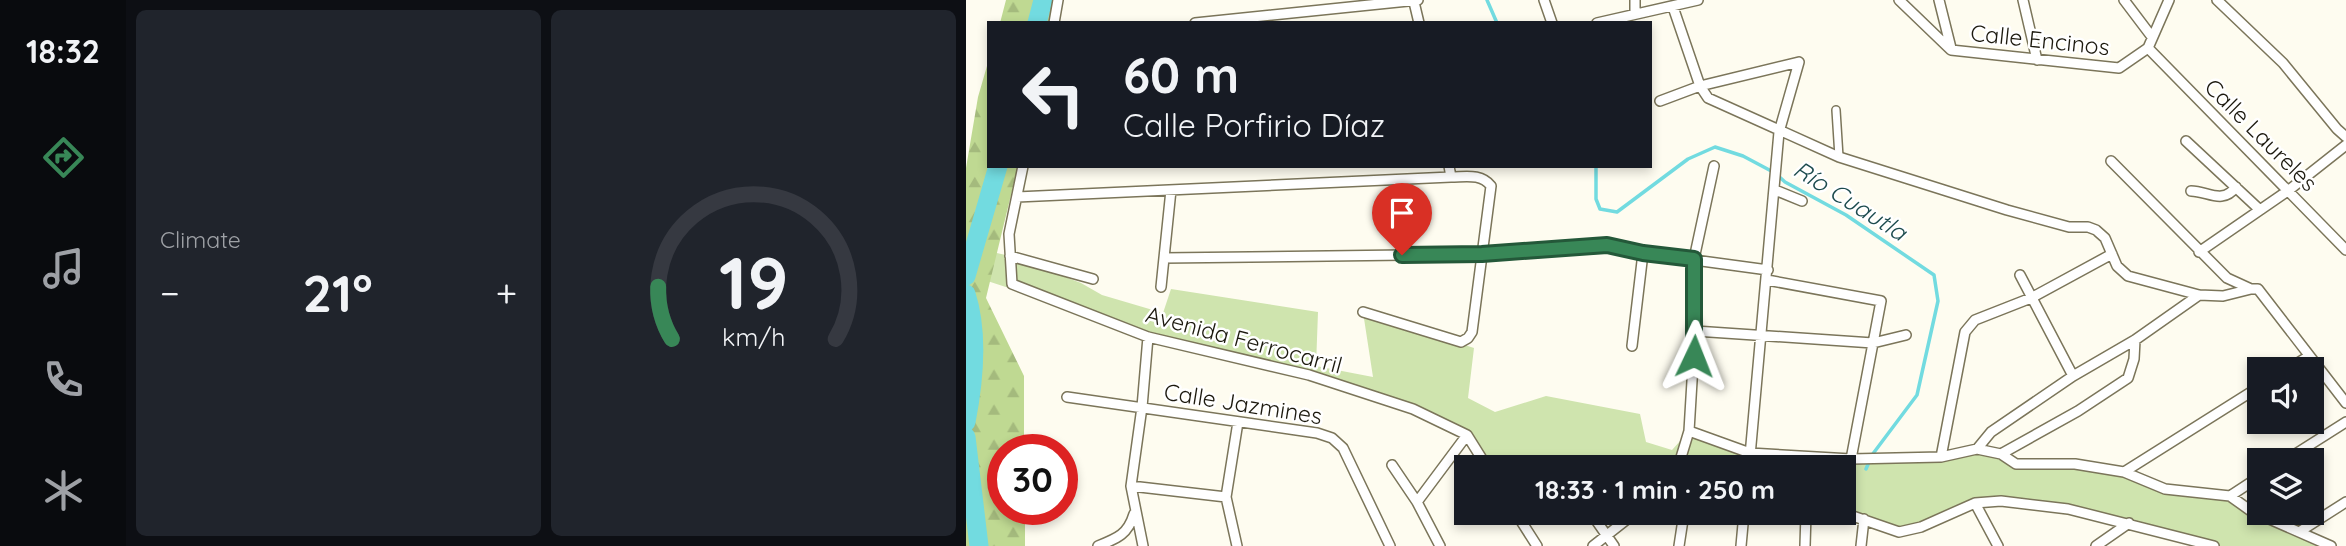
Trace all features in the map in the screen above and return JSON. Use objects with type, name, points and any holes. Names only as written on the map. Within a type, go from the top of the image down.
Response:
[{"type":"street","points":[[1054,21],[1058,0]]},
{"type":"street","points":[[1544,0],[1551,21]]},
{"type":"street","points":[[1634,14],[1635,0]]},
{"type":"street","points":[[1605,21],[1698,0]]},
{"type":"street","name":"Calle Encinos","points":[[1899,0],[1951,50],[2119,68],[2148,48]]},
{"type":"street","points":[[1940,0],[1951,50]]},
{"type":"street","points":[[2022,0],[2037,60]]},
{"type":"street","points":[[2124,0],[2152,37]]},
{"type":"street","points":[[2148,48],[2169,0]]},
{"type":"street","points":[[2217,0],[2229,4],[2341,127],[2346,137]]},
{"type":"street","points":[[1215,21],[1416,1],[1419,21]]},
{"type":"street","points":[[1673,7],[1700,86],[1708,98],[1839,157],[2007,210],[2069,227],[2096,230],[2105,239],[2118,266],[2128,276],[2199,295],[2223,296],[2258,289],[2346,402]]},
{"type":"street","name":"Calle Laureles","points":[[2148,48],[2346,250]]},
{"type":"street","points":[[1660,101],[1700,86],[1798,62],[1779,132],[1750,453]]},
{"type":"street","points":[[1836,110],[1839,157]]},
{"type":"street","points":[[2186,142],[2260,210]]},
{"type":"street","points":[[2199,252],[2289,190],[2346,145]]},
{"type":"street","points":[[2111,161],[2227,278],[2251,289]]},
{"type":"street","points":[[1682,455],[1689,431],[1695,331],[1694,259],[1714,166]]},
{"type":"street","points":[[1023,168],[1009,234],[1010,256],[1093,279]]},
{"type":"street","points":[[1449,168],[1451,177]]},
{"type":"street","points":[[1017,197],[1481,177],[1490,186],[1472,331],[1468,338],[1461,342],[1363,312]]},
{"type":"street","points":[[2191,191],[2223,197],[2231,194],[2236,187]]},
{"type":"street","points":[[1161,287],[1171,190]]},
{"type":"street","points":[[1775,190],[1802,201]]},
{"type":"street","points":[[1164,258],[1482,254],[1607,245],[1643,253],[1768,270]]},
{"type":"street","points":[[1632,346],[1643,253]]},
{"type":"street","points":[[1941,457],[1968,325],[2031,298],[2112,254]]},
{"type":"street","name":"Avenida Ferrocarril","points":[[1010,256],[1012,284],[1148,337],[1309,375],[1413,409],[1467,435]]},
{"type":"street","points":[[2020,275],[2073,376]]},
{"type":"street","points":[[2223,296],[2227,278]]},
{"type":"street","points":[[1767,280],[1881,301],[1852,455]]},
{"type":"street","points":[[1977,449],[1991,432],[2073,376],[2135,340],[2199,295]]},
{"type":"street","points":[[1695,331],[1874,343],[1906,335]]},
{"type":"street","points":[[1143,546],[1131,486],[1148,337]]},
{"type":"street","points":[[2001,454],[2078,411],[2128,378],[2134,359],[2135,340]]},
{"type":"street","points":[[2124,472],[2247,395]]},
{"type":"street","name":"Calle Jazmines","points":[[1067,397],[1317,433],[1332,438],[1343,448],[1390,546]]},
{"type":"street","points":[[1237,546],[1226,497],[1238,422]]},
{"type":"street","points":[[2305,448],[2346,422]]},
{"type":"street","points":[[1689,431],[1750,453],[1784,455]]},
{"type":"street","points":[[1417,502],[1467,435],[1480,455]]},
{"type":"street","points":[[1856,459],[1941,457],[1977,449],[2001,454],[2017,464],[2076,464],[2124,472],[2165,489],[2230,496],[2252,511],[2331,546]]},
{"type":"street","points":[[1392,465],[1417,502],[1440,546]]},
{"type":"street","points":[[2230,496],[2247,485]]},
{"type":"street","points":[[1131,486],[1226,497]]},
{"type":"street","points":[[1856,517],[1899,532],[1921,527],[1975,503],[2001,501],[2068,509],[2214,546]]},
{"type":"street","points":[[2300,532],[2346,502]]},
{"type":"street","points":[[1975,503],[1998,546]]},
{"type":"street","points":[[1098,546],[1125,534],[1135,512]]},
{"type":"street","points":[[1861,546],[1864,519]]},
{"type":"street","points":[[2096,546],[2129,523]]},
{"type":"street","points":[[1524,525],[1537,546]]},
{"type":"street","points":[[1599,525],[1614,546]]},
{"type":"street","points":[[1593,546],[1619,525]]},
{"type":"street","points":[[1679,546],[1682,525]]},
{"type":"street","points":[[1741,546],[1743,525]]},
{"type":"street","points":[[1805,546],[1806,525]]},
{"type":"green space","points":[[1006,0],[1058,0],[1053,21],[1001,21]]},
{"type":"green space","points":[[987,66],[987,168],[1018,168],[986,298],[1024,376],[1024,434],[987,434],[987,525],[1025,525],[1025,546],[966,546],[966,168],[978,97]]},
{"type":"green space","points":[[966,246],[1010,256],[1081,283],[1102,295],[1163,313],[1171,289],[1318,312],[1316,366],[1373,377],[1363,312],[1474,348],[1468,398],[1495,412],[1546,396],[1640,414],[1646,442],[1672,450],[1689,431],[1750,453],[1846,455],[1480,455],[1467,435],[1440,420],[1280,367],[1148,337],[1091,315],[966,274]]},
{"type":"green space","points":[[1977,449],[2017,464],[2124,472],[2165,489],[2230,496],[2247,505],[2247,525],[2285,525],[2324,546],[2214,546],[2068,509],[1975,503],[1899,532],[1856,517],[1856,455],[1941,457]]},
{"type":"waterway","points":[[1038,21],[1043,0]]},
{"type":"waterway","name":"Río Cuautla","points":[[1487,0],[1496,21]]},
{"type":"waterway","name":"Río Cuautla","points":[[1596,168],[1596,199],[1600,209],[1617,212],[1688,159],[1715,147],[1743,156],[1775,173],[1785,182],[1846,215],[1934,275],[1938,301],[1917,395],[1872,455],[1866,469]]},
{"type":"waterway","points":[[966,276],[997,168]]},
{"type":"waterway","points":[[966,294],[974,341],[966,422]]},
{"type":"waterway","points":[[966,437],[979,546]]},
{"type":"route","points":[[1402,255],[1482,254],[1607,245],[1643,253],[1694,259],[1694,356]]}]
